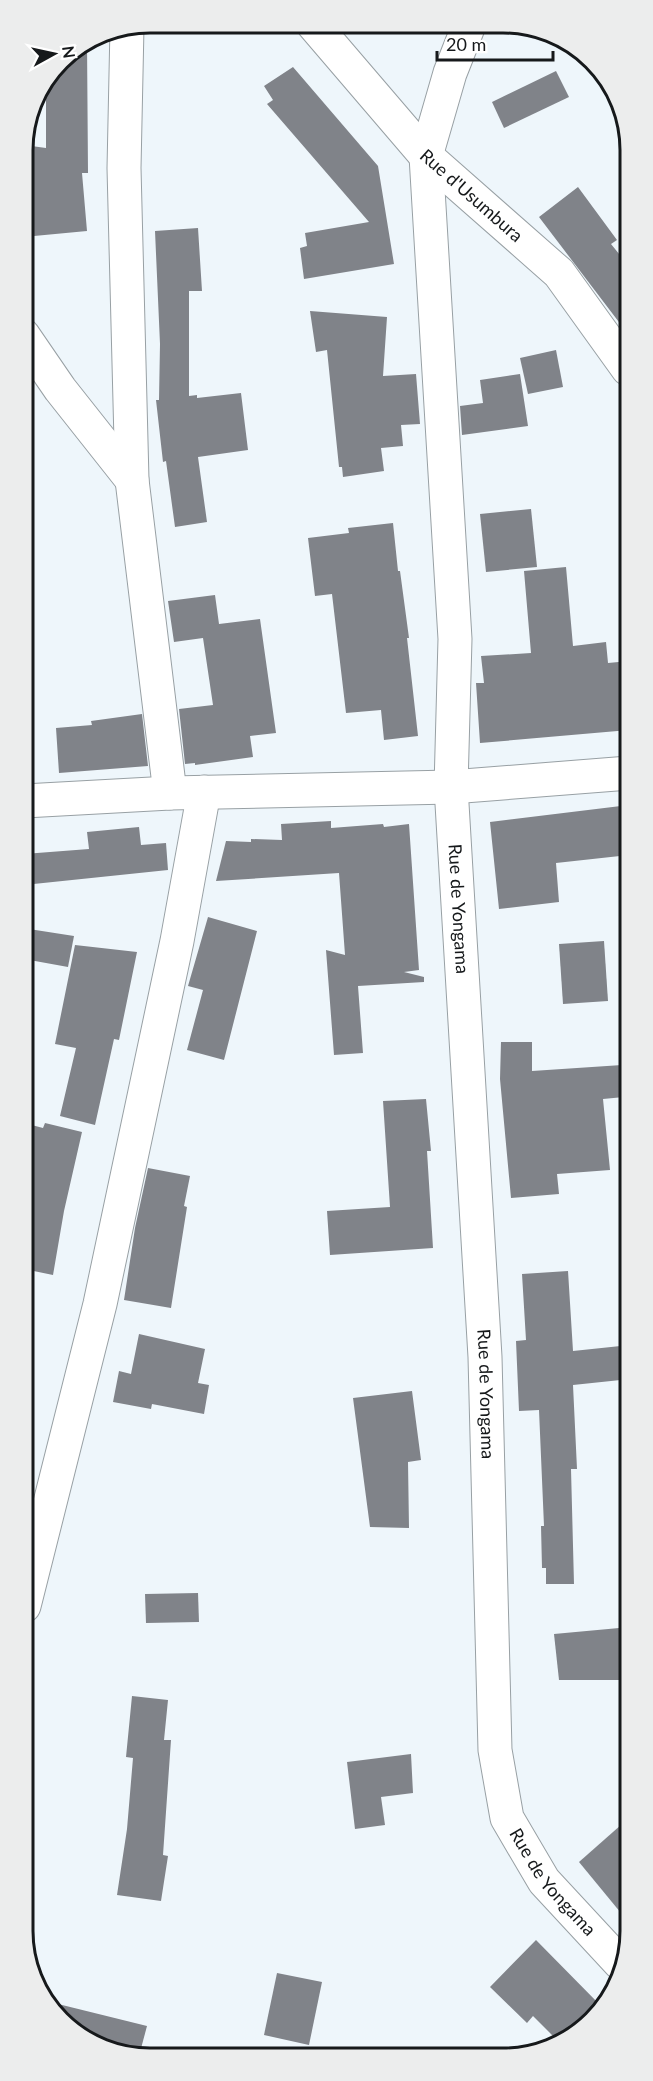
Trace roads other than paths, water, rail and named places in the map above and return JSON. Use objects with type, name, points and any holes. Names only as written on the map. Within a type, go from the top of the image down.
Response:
[{"type":"street","name":"Rue d'Usumbura","points":[[321,33],[426,156],[559,273],[620,358]]},
{"type":"street","name":"Rue de Yongama","points":[[466,33],[450,73],[426,156],[455,639],[451,787],[485,1357],[495,1750],[507,1818],[544,1881],[616,1959]]},
{"type":"street","points":[[127,36],[124,168],[132,480],[170,793]]},
{"type":"street","points":[[33,350],[60,389],[132,480]]},
{"type":"street","points":[[33,801],[170,793],[451,787],[620,774]]},
{"type":"street","points":[[33,1570],[100,1304],[177,941],[204,792]]}]
